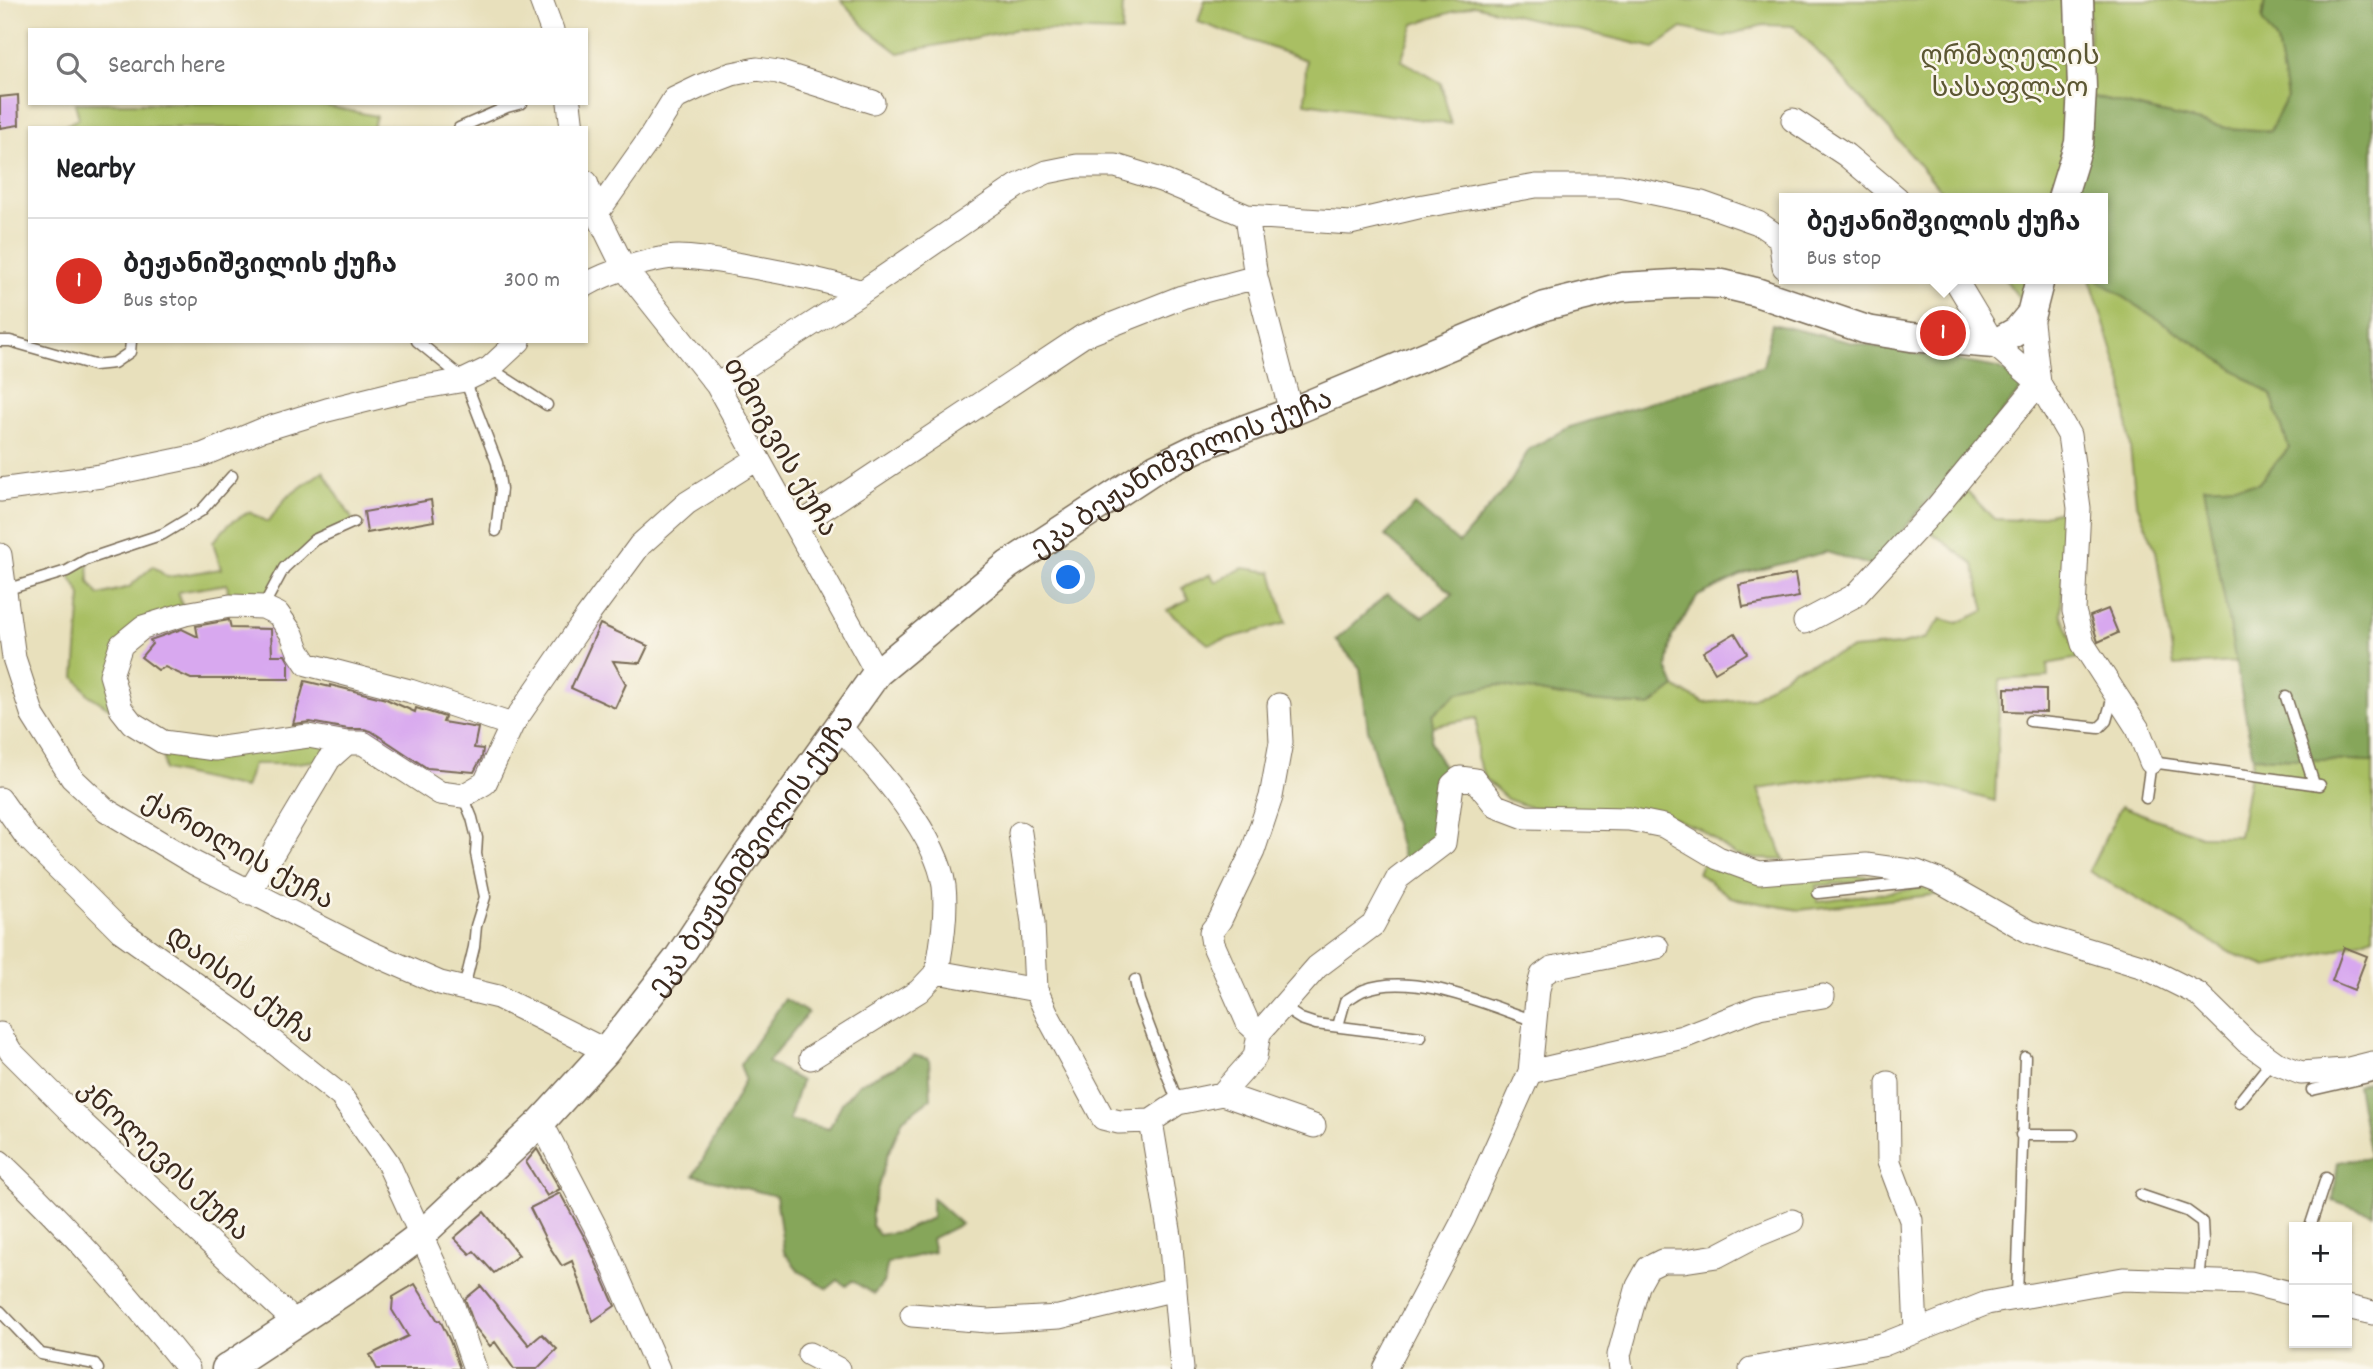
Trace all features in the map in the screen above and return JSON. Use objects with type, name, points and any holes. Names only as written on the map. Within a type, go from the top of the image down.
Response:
[{"type":"street","points":[[541,0],[551,28]]},
{"type":"street","points":[[2064,193],[2079,142],[2082,88],[2079,0]]},
{"type":"street","points":[[597,214],[674,99],[701,86],[732,74],[757,69],[797,77],[873,102]]},
{"type":"street","points":[[569,105],[572,126]]},
{"type":"street","points":[[1793,120],[1846,155],[1890,193]]},
{"type":"street","points":[[717,385],[862,292],[1017,186],[1047,172],[1077,166],[1116,166],[1161,180],[1247,216],[1350,223],[1418,207],[1536,186],[1620,186],[1702,203],[1758,223],[1779,237]]},
{"type":"street","name":"თმოგვის ქუჩა","points":[[588,188],[597,214],[624,268],[717,385],[877,673]]},
{"type":"street","points":[[1247,216],[1256,277],[1291,412]]},
{"type":"street","points":[[588,284],[624,268],[676,257],[785,272],[862,292]]},
{"type":"street","points":[[796,527],[1083,336],[1182,297],[1256,277]]},
{"type":"street","name":"ეკა ბეჟანიშვილის ქუჩა","points":[[226,1369],[362,1279],[422,1234],[541,1122],[606,1051],[679,957],[740,865],[877,673],[1008,565],[1156,468],[1203,445],[1291,412],[1545,306],[1622,287],[1692,283],[1787,291],[1867,330],[1911,337],[1994,344]]},
{"type":"street","points":[[1958,284],[1994,344],[2039,383],[2069,435],[2080,508],[2074,611],[2083,644],[2138,729],[2151,762]]},
{"type":"street","points":[[1805,622],[1856,595],[1937,507],[2039,383],[2031,314],[2039,284]]},
{"type":"street","points":[[1994,344],[2017,331],[2031,314]]},
{"type":"street","points":[[0,490],[101,475],[202,455],[262,430],[327,410],[407,390],[465,380],[490,368],[517,343]]},
{"type":"street","points":[[512,725],[411,691],[307,664],[278,614],[263,607],[230,606],[185,614],[144,626],[121,645],[111,676],[121,709],[132,723],[163,742],[215,749],[308,736],[347,744],[363,743],[440,793],[463,796],[485,783],[512,725],[640,545],[687,503],[757,459]]},
{"type":"street","name":"ქართლის ქუჩა","points":[[0,555],[14,658],[33,716],[72,778],[106,810],[194,863],[369,952],[440,983],[498,997],[606,1051]]},
{"type":"street","points":[[1259,1033],[1248,1023],[1213,944],[1212,932],[1253,851],[1271,797],[1281,742],[1279,705]]},
{"type":"street","points":[[811,1058],[919,992],[937,972],[943,941],[944,885],[932,848],[877,768],[839,726]]},
{"type":"street","points":[[249,892],[329,759],[347,744]]},
{"type":"street","points":[[1222,1094],[1255,1057],[1259,1033],[1317,967],[1373,925],[1398,878],[1444,843],[1452,785],[1460,778],[1475,780],[1496,806],[1525,817],[1629,819],[1664,826],[1718,858],[1759,873],[1866,865],[1917,872],[1950,887],[2030,932],[2144,967],[2198,995],[2247,1042],[2276,1063],[2301,1073],[2345,1070],[2373,1063]]},
{"type":"street","name":"დაისის ქუჩა","points":[[0,799],[26,836],[121,931],[242,1017],[341,1096],[388,1163],[452,1303],[475,1369]]},
{"type":"street","points":[[1020,833],[1033,923],[1036,990],[1103,1118],[1119,1122],[1151,1121],[1178,1103],[1222,1094],[1314,1126]]},
{"type":"street","points":[[1385,1369],[1463,1221],[1530,1072],[1538,989],[1542,975],[1552,968],[1657,947]]},
{"type":"street","points":[[937,972],[1036,990]]},
{"type":"street","points":[[1530,1072],[1683,1037],[1759,1007],[1823,996]]},
{"type":"street","name":"კნოლევის ქუჩა","points":[[0,1034],[11,1052],[82,1123],[296,1323]]},
{"type":"street","points":[[1888,1083],[1889,1163],[1912,1220],[1916,1331]]},
{"type":"street","points":[[1151,1121],[1170,1236],[1182,1369]]},
{"type":"street","points":[[541,1122],[600,1236],[658,1369]]},
{"type":"street","points":[[0,1162],[80,1241],[149,1319],[188,1369]]},
{"type":"street","points":[[1621,1369],[1619,1355],[1638,1286],[1648,1268],[1662,1261],[1717,1256],[1792,1221]]},
{"type":"street","points":[[1751,1369],[1882,1345],[1987,1303],[2123,1279],[2250,1283],[2289,1293]]},
{"type":"street","points":[[912,1315],[988,1321],[1059,1317],[1175,1289]]},
{"type":"street","points":[[2352,1308],[2373,1312]]},
{"type":"street","points":[[809,1354],[838,1369]]},
{"type":"lane","points":[[464,126],[514,105]]},
{"type":"lane","points":[[0,341],[10,341],[94,365],[114,363],[130,352],[131,343]]},
{"type":"lane","points":[[419,343],[465,380],[497,463],[502,489],[496,531]]},
{"type":"lane","points":[[490,368],[547,405]]},
{"type":"lane","points":[[5,590],[67,571],[88,559],[163,534],[201,511],[232,476]]},
{"type":"lane","points":[[263,607],[284,568],[314,540],[354,522]]},
{"type":"lane","points":[[2030,721],[2099,728],[2106,721],[2114,694]]},
{"type":"lane","points":[[2146,798],[2151,762],[2317,784],[2286,697]]},
{"type":"lane","points":[[463,796],[477,838],[479,875],[485,897],[475,926],[474,947],[464,988]]},
{"type":"lane","points":[[1818,893],[1911,882],[1950,887]]},
{"type":"lane","points":[[1135,980],[1139,1000],[1178,1103]]},
{"type":"lane","points":[[1338,1027],[1345,1001],[1362,990],[1396,985],[1437,989],[1535,1021]]},
{"type":"lane","points":[[1282,1007],[1301,1019],[1338,1027],[1421,1037]]},
{"type":"lane","points":[[2017,1297],[2025,1057]]},
{"type":"lane","points":[[2239,1102],[2267,1067],[2276,1063]]},
{"type":"lane","points":[[2312,1090],[2373,1076]]},
{"type":"lane","points":[[2021,1135],[2073,1135]]},
{"type":"lane","points":[[2312,1222],[2326,1178]]},
{"type":"lane","points":[[2140,1195],[2187,1211],[2202,1223],[2199,1282]]},
{"type":"lane","points":[[2352,1298],[2373,1312]]},
{"type":"lane","points":[[0,1311],[41,1354],[95,1364],[97,1369]]},
{"type":"green space","points":[[841,0],[1123,0],[1122,32],[1018,29],[899,53],[867,29]]},
{"type":"green space","name":"ღრმაღელის სასაფლაო","points":[[1205,0],[2079,0],[2062,193],[1943,193],[1889,129],[1794,26],[1763,25],[1722,37],[1682,28],[1654,48],[1474,5],[1414,24],[1401,60],[1441,83],[1451,124],[1305,103],[1306,60],[1198,22]]},
{"type":"green space","points":[[2090,0],[2265,0],[2262,20],[2277,42],[2287,97],[2270,131],[2226,128],[2088,96]]},
{"type":"green space","points":[[2265,0],[2373,0],[2373,762],[2253,757],[2204,487],[2258,484],[2289,448],[2271,395],[2104,284],[2108,284],[2108,193],[2070,193],[2088,96],[2226,128],[2270,131],[2287,97],[2277,42],[2262,20]]},
{"type":"green space","points":[[76,105],[322,105],[376,116],[374,126],[65,126],[79,118]]},
{"type":"green space","points":[[2009,284],[2039,284],[2031,314]]},
{"type":"green space","points":[[2092,284],[2104,284],[2271,395],[2289,448],[2258,484],[2204,487],[2236,662],[2174,666],[2156,551],[2136,502],[2123,384]]},
{"type":"green space","points":[[1772,324],[1854,343],[1998,368],[2025,385],[1873,566],[1826,552],[1744,574],[1698,596],[1672,637],[1667,668],[1675,687],[1650,706],[1590,701],[1499,685],[1458,693],[1433,714],[1431,741],[1448,773],[1441,841],[1404,861],[1368,730],[1360,668],[1336,640],[1387,594],[1423,617],[1453,594],[1385,536],[1415,505],[1459,543],[1510,483],[1529,449],[1570,427],[1763,366]]},
{"type":"green space","points":[[323,471],[354,522],[314,540],[284,568],[263,607],[230,606],[227,584],[178,592],[185,614],[143,627],[111,676],[132,723],[89,695],[75,677],[81,595],[67,571],[88,559],[89,582],[99,595],[129,587],[153,566],[167,577],[221,569],[213,542],[229,524],[249,512],[268,522],[286,498]]},
{"type":"green space","points":[[1965,489],[1994,519],[2022,520],[2066,510],[2061,613],[2079,658],[2047,664],[2048,677],[2000,680],[1995,801],[1883,772],[1758,789],[1784,860],[1758,859],[1735,855],[1700,829],[1658,812],[1529,807],[1507,799],[1485,779],[1477,757],[1477,718],[1432,726],[1433,714],[1458,693],[1499,685],[1590,701],[1650,706],[1675,687],[1704,703],[1753,698],[1793,669],[1852,649],[1899,645],[1926,638],[1941,619],[1957,623],[1985,611],[1974,565],[1929,530]]},
{"type":"green space","points":[[1243,568],[1272,572],[1286,623],[1208,644],[1167,610],[1189,599],[1182,588],[1211,574],[1215,582]]},
{"type":"green space","points":[[329,739],[329,759],[288,764],[253,764],[245,788],[164,770],[163,742]]},
{"type":"green space","points":[[2253,757],[2373,762],[2373,936],[2335,950],[2268,967],[2231,953],[2089,871],[2121,806],[2201,836],[2239,836]]},
{"type":"green space","points":[[1703,861],[1833,875],[1902,877],[1816,886],[1818,901],[1929,887],[1950,893],[1799,910],[1732,898],[1698,873]]},
{"type":"green space","points":[[785,999],[808,1013],[768,1062],[801,1081],[789,1120],[829,1129],[842,1103],[859,1084],[914,1055],[929,1059],[931,1098],[903,1119],[887,1156],[872,1208],[872,1226],[879,1235],[902,1231],[932,1218],[932,1198],[961,1224],[931,1239],[934,1252],[888,1263],[883,1283],[874,1294],[852,1281],[846,1286],[838,1280],[827,1289],[799,1271],[784,1252],[776,1196],[694,1175],[745,1079],[740,1065]]},
{"type":"green space","points":[[2373,1080],[2373,1214],[2333,1200],[2338,1162],[2370,1157],[2357,1086]]},
{"type":"building","points":[[18,95],[19,125],[0,128],[0,97]]},
{"type":"building","points":[[431,500],[434,521],[367,533],[364,512]]},
{"type":"building","points":[[1795,574],[1799,597],[1743,607],[1739,585]]},
{"type":"building","points":[[2108,609],[2118,633],[2098,642],[2090,616]]},
{"type":"building","points":[[229,620],[231,628],[271,629],[272,655],[285,655],[289,662],[289,679],[191,679],[165,667],[158,670],[141,657],[152,644],[150,640],[182,629],[198,637],[196,626]]},
{"type":"building","points":[[600,624],[648,646],[640,663],[613,661],[626,684],[615,708],[571,688]]},
{"type":"building","points":[[1735,633],[1747,653],[1715,672],[1703,652]]},
{"type":"building","points":[[305,681],[386,699],[415,712],[416,708],[445,717],[443,722],[478,728],[474,748],[483,749],[482,757],[474,772],[427,768],[371,731],[310,722],[293,724]]},
{"type":"building","points":[[2005,688],[2046,689],[2046,712],[2005,711]]},
{"type":"building","points":[[2344,947],[2367,956],[2354,990],[2332,981]]},
{"type":"building","points":[[537,1149],[560,1189],[547,1196],[526,1162]]},
{"type":"building","points":[[560,1193],[587,1242],[615,1306],[593,1321],[572,1261],[562,1266],[530,1208]]},
{"type":"building","points":[[484,1212],[519,1255],[494,1273],[474,1251],[470,1254],[454,1238]]},
{"type":"building","points":[[415,1284],[438,1321],[440,1320],[460,1369],[377,1369],[370,1355],[408,1336],[392,1310],[393,1297]]},
{"type":"building","points":[[481,1286],[529,1345],[542,1334],[557,1349],[537,1369],[514,1369],[495,1342],[490,1346],[475,1327],[465,1299]]},
{"type":"place","name":"ბეჟანიშვილის ქუჩა","points":[[1943,333]]}]
